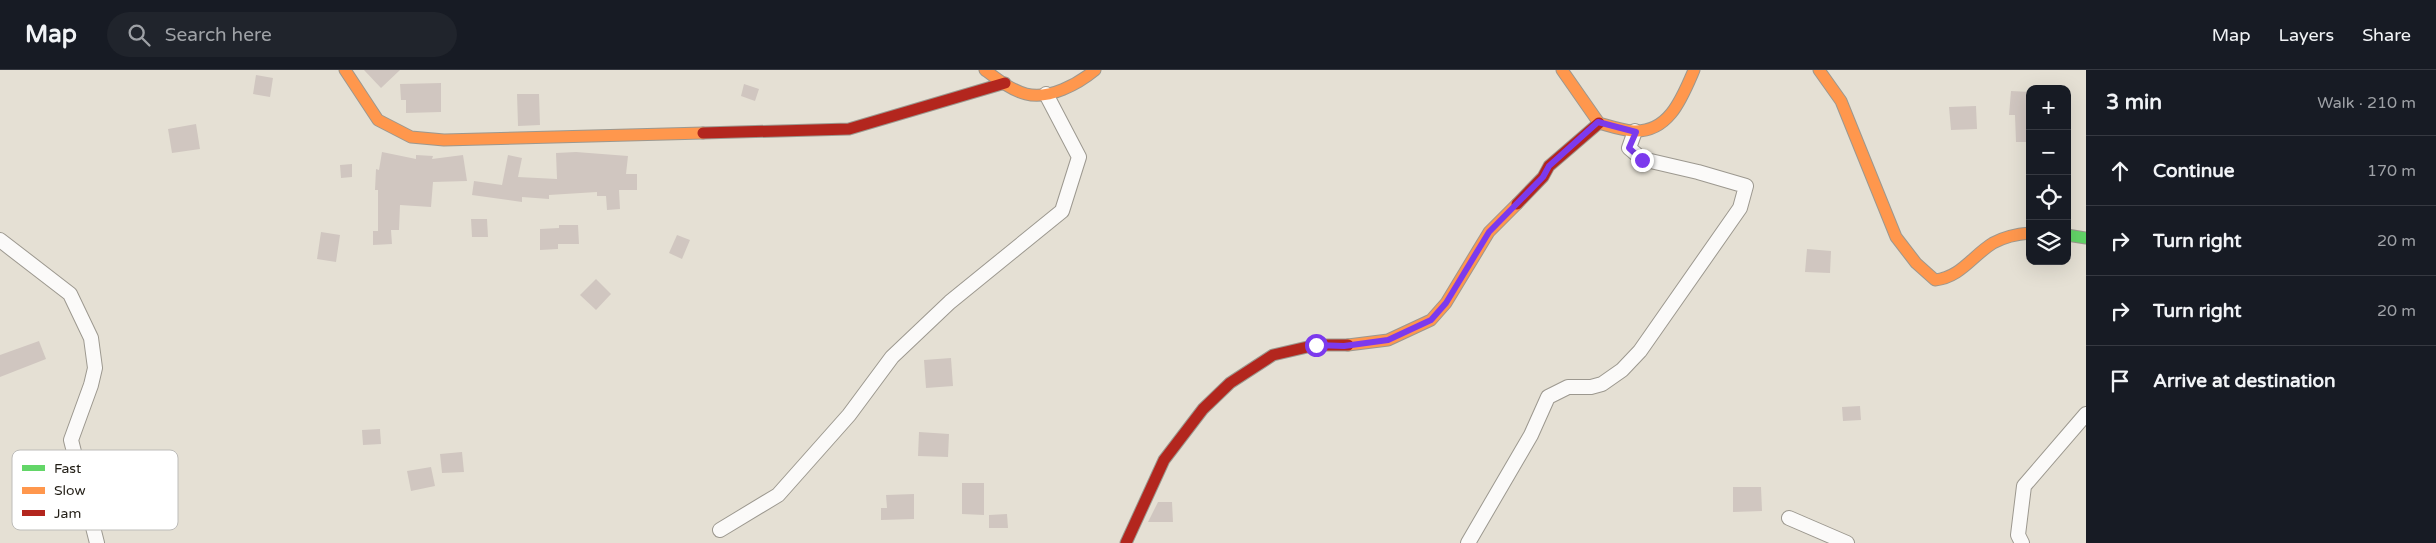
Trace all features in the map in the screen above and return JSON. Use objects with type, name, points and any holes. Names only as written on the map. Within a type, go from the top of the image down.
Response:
[{"type":"street","points":[[345,70],[378,120],[412,136],[444,140],[849,129],[1005,83]]},
{"type":"street","points":[[986,70],[1028,95],[1046,94],[1066,87],[1095,70]]},
{"type":"street","points":[[1562,70],[1598,122],[1636,132],[1655,128],[1670,119],[1684,95],[1694,70]]},
{"type":"street","points":[[1820,70],[1841,101],[1896,238],[1916,263],[1935,280],[1947,280],[1970,265],[1990,245],[2026,233]]},
{"type":"street","points":[[720,530],[778,495],[849,415],[892,358],[950,302],[1062,211],[1079,157],[1046,94]]},
{"type":"street","points":[[1126,543],[1164,460],[1203,409],[1230,383],[1273,355],[1316,345],[1344,346],[1388,340],[1431,320],[1446,303],[1489,232],[1543,177],[1549,166],[1598,122]]},
{"type":"street","points":[[1468,543],[1530,435],[1548,397],[1568,387],[1591,387],[1602,384],[1622,370],[1640,352],[1740,208],[1746,186],[1698,172],[1642,160],[1629,148],[1636,132]]},
{"type":"street","points":[[2071,236],[2086,238]]},
{"type":"street","points":[[0,240],[70,294],[91,338],[95,368],[91,385],[71,440],[74,450]]},
{"type":"street","points":[[2022,543],[2018,535],[2024,486],[2086,414]]},
{"type":"street","points":[[1789,518],[1847,543]]},
{"type":"street","points":[[94,530],[97,543]]},
{"type":"building","points":[[364,70],[400,70],[381,88]]},
{"type":"building","points":[[256,75],[273,78],[270,97],[253,94]]},
{"type":"building","points":[[441,83],[441,112],[406,113],[406,100],[401,100],[400,84]]},
{"type":"building","points":[[744,84],[759,89],[755,101],[741,96]]},
{"type":"building","points":[[2011,91],[2026,92],[2026,142],[2016,142],[2015,115],[2009,115]]},
{"type":"building","points":[[517,94],[539,94],[540,125],[518,126]]},
{"type":"building","points":[[1976,106],[1977,129],[1951,130],[1949,107]]},
{"type":"building","points":[[196,124],[200,149],[172,153],[168,129]]},
{"type":"building","points":[[382,152],[416,159],[416,155],[433,156],[432,159],[463,155],[467,181],[433,182],[431,207],[400,205],[399,230],[391,230],[392,244],[373,245],[373,231],[378,231],[378,190],[375,190],[376,169],[379,170]]},
{"type":"building","points":[[576,152],[628,156],[626,174],[637,174],[637,190],[619,190],[620,209],[607,210],[606,196],[597,196],[597,192],[549,195],[549,199],[522,197],[522,202],[472,195],[474,181],[502,185],[508,155],[522,158],[518,177],[557,179],[556,153]]},
{"type":"building","points":[[352,164],[352,177],[341,178],[340,165]]},
{"type":"building","points":[[471,219],[487,219],[488,237],[472,237]]},
{"type":"building","points":[[559,225],[578,225],[579,244],[558,244],[558,249],[540,250],[540,229],[559,228]]},
{"type":"building","points":[[321,232],[340,235],[336,262],[317,259]]},
{"type":"building","points":[[677,235],[690,240],[682,259],[669,253]]},
{"type":"building","points":[[1807,249],[1831,251],[1830,273],[1805,272]]},
{"type":"building","points":[[596,279],[611,294],[596,310],[580,295]]},
{"type":"building","points":[[39,341],[46,359],[0,377],[0,355]]},
{"type":"building","points":[[951,358],[953,386],[926,388],[924,360]]},
{"type":"building","points":[[1860,406],[1861,420],[1843,421],[1842,407]]},
{"type":"building","points":[[380,429],[381,444],[363,445],[362,430]]},
{"type":"building","points":[[919,432],[949,434],[948,457],[918,456]]},
{"type":"building","points":[[462,452],[464,472],[442,473],[440,454]]},
{"type":"building","points":[[431,467],[435,486],[411,491],[407,471]]},
{"type":"building","points":[[962,483],[984,483],[984,515],[962,514]]},
{"type":"building","points":[[1733,487],[1761,487],[1762,511],[1733,512]]},
{"type":"building","points":[[914,494],[914,519],[881,520],[881,508],[887,508],[886,495]]},
{"type":"building","points":[[1158,502],[1172,502],[1173,522],[1148,522]]},
{"type":"building","points":[[1007,514],[1008,528],[989,528],[989,515]]},
{"type":"traffic: fast","points":[[2071,236],[2086,238]]},
{"type":"traffic: slow","points":[[345,70],[378,120],[411,137],[444,140],[703,133]]},
{"type":"traffic: slow","points":[[985,70],[1015,90],[1035,95],[1044,95],[1063,90],[1095,70]]},
{"type":"traffic: slow","points":[[1562,70],[1599,123],[1633,131],[1645,130],[1665,120],[1679,102],[1694,70]]},
{"type":"traffic: slow","points":[[1819,70],[1841,101],[1896,237],[1916,263],[1935,280],[1952,275],[1993,243],[2011,236],[2026,233]]},
{"type":"traffic: slow","points":[[1348,345],[1388,340],[1431,320],[1446,303],[1489,232],[1517,204]]},
{"type":"traffic: jam","points":[[703,133],[849,129],[1005,83]]},
{"type":"traffic: jam","points":[[1517,204],[1543,177],[1549,166],[1599,123]]},
{"type":"traffic: jam","points":[[1126,543],[1164,460],[1203,409],[1230,383],[1273,355],[1316,345],[1348,345]]},
{"type":"route","points":[[1316,345],[1344,346],[1388,340],[1431,320],[1446,303],[1489,232],[1543,177],[1549,166],[1598,122],[1636,132],[1629,148],[1642,160]]}]
